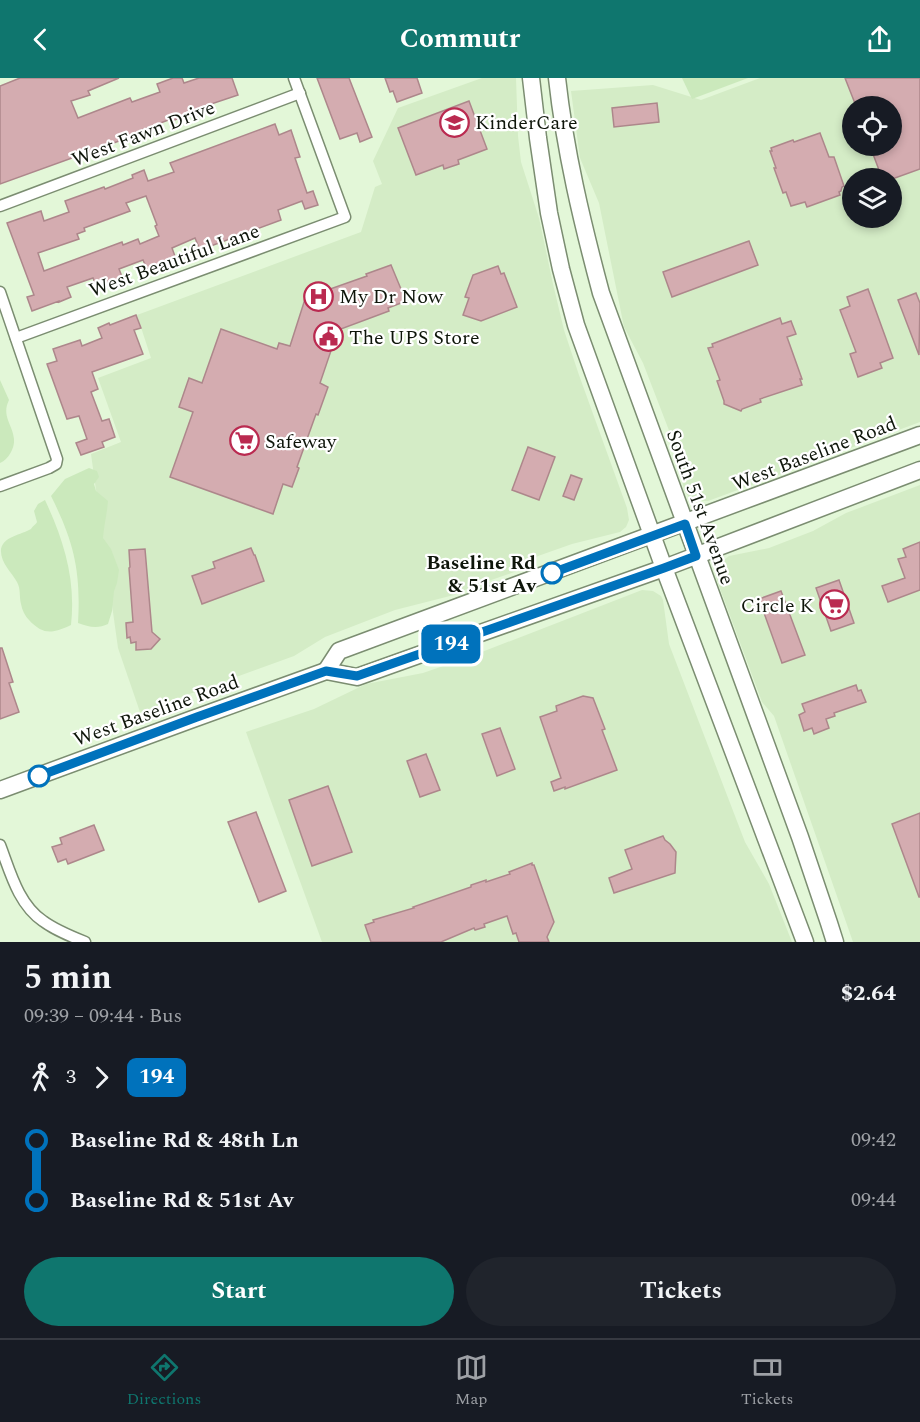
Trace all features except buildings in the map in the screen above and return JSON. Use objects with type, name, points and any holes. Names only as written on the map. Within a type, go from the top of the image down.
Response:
[{"type":"main road","points":[[531,78],[549,213],[568,297],[586,354],[804,942]]},
{"type":"main road","name":"South 51st Avenue","points":[[557,78],[566,145],[601,293],[800,837],[835,942]]},
{"type":"main road","name":"West Baseline Road","points":[[326,671],[339,651],[920,435]]},
{"type":"main road","name":"West Baseline Road","points":[[0,790],[326,671],[357,676],[664,568],[920,470]]},
{"type":"street","points":[[294,78],[300,93]]},
{"type":"street","name":"West Fawn Drive","points":[[0,206],[300,93]]},
{"type":"street","name":"West Beautiful Lane","points":[[16,338],[345,217],[300,93]]},
{"type":"street","points":[[0,292],[57,455],[56,464],[49,468],[0,486]]},
{"type":"street","points":[[0,844],[15,885],[31,909],[48,925],[84,942]]},
{"type":"shaded area","points":[[482,78],[516,78],[521,162],[539,218],[564,330],[627,508],[629,520],[626,527],[620,532],[572,544],[538,556],[520,570],[454,595],[395,610],[325,637],[294,656],[140,712],[118,648],[91,454],[121,442],[98,378],[151,358],[137,315],[361,232],[375,187],[382,184],[373,161],[398,108]]},
{"type":"shaded area","points":[[682,78],[748,78],[692,99]]},
{"type":"shaded area","points":[[760,78],[920,78],[920,422],[708,501],[698,501],[689,497],[684,490],[675,446],[643,363],[624,327],[599,203],[580,158],[571,91],[653,85],[701,100]]},
{"type":"shaded area","points":[[0,380],[9,400],[6,411],[14,442],[8,456],[0,463]]},
{"type":"shaded area","points":[[89,468],[97,471],[99,477],[94,484],[96,491],[108,501],[103,538],[111,549],[119,570],[108,624],[97,627],[78,623],[79,604],[74,557],[65,528],[51,496],[65,479]]},
{"type":"shaded area","points":[[920,485],[920,942],[853,942],[774,716],[762,702],[719,586],[716,577],[717,568],[729,556],[769,548],[813,531],[846,513]]},
{"type":"shaded area","points":[[45,500],[63,545],[72,592],[71,625],[49,632],[39,629],[25,615],[21,606],[18,585],[1,554],[6,541],[31,529],[37,522],[34,511],[38,504]]},
{"type":"shaded area","points":[[642,590],[653,591],[663,600],[669,644],[745,842],[769,884],[792,942],[322,942],[246,732],[314,709],[366,684],[423,673]]},
{"type":"bus line","name":"194","points":[[39,776],[326,671],[357,676],[696,556],[685,524],[552,573]]},
{"type":"place","name":"KinderCare","points":[[454,122]]},
{"type":"place","name":"My Dr Now","points":[[318,296]]},
{"type":"place","name":"The UPS Store","points":[[328,337]]},
{"type":"place","name":"Safeway","points":[[244,441]]},
{"type":"place","name":"Baseline Rd & 51st Av","points":[[552,573]]},
{"type":"place","name":"Circle K","points":[[835,605]]}]
